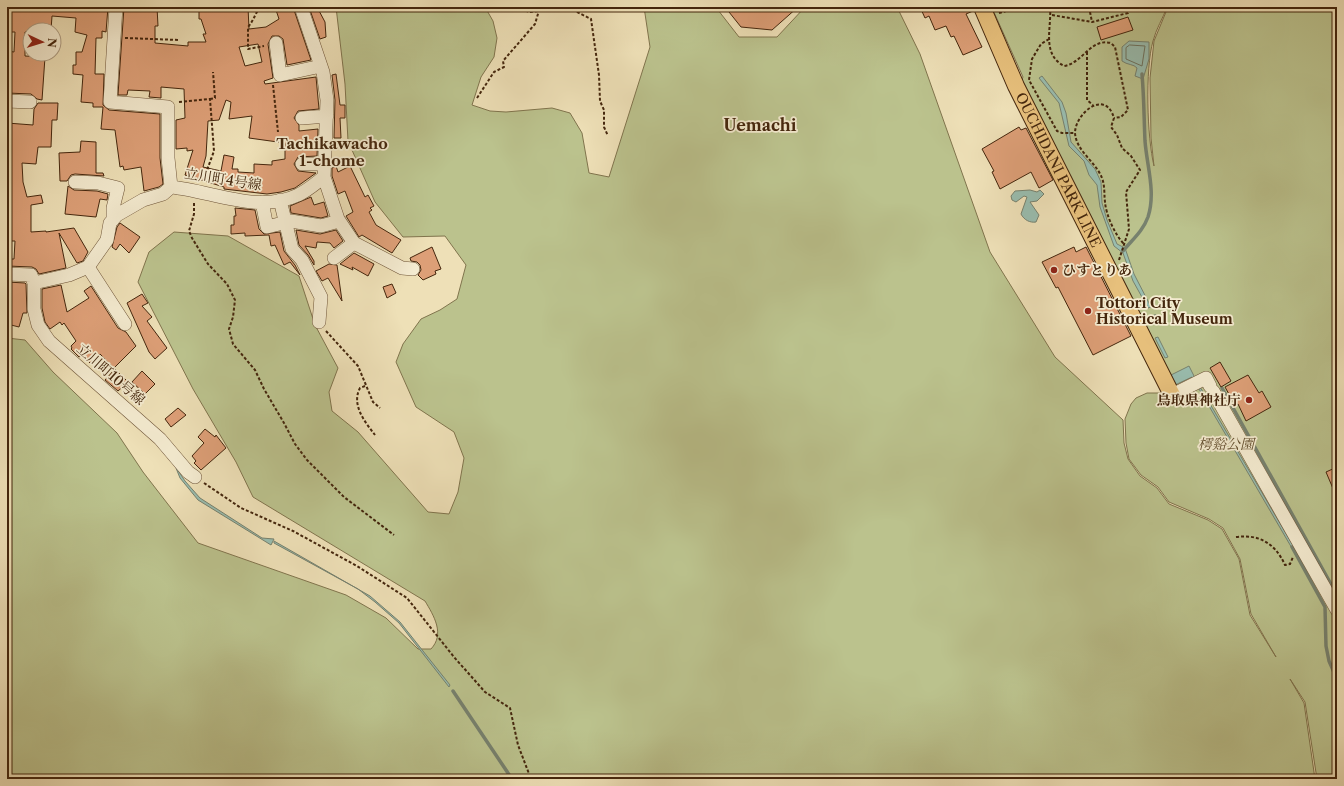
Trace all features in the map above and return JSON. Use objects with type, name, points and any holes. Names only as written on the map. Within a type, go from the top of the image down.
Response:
[{"type":"main road","name":"OUCHIDANI PARK LINE","points":[[984,10],[1016,86],[1172,395]]},
{"type":"street","points":[[116,7],[110,102],[168,107],[168,158],[171,187]]},
{"type":"street","points":[[301,7],[321,66],[327,100],[324,177],[339,221],[354,243],[402,268],[413,268]]},
{"type":"street","points":[[276,43],[280,75],[321,66]]},
{"type":"street","points":[[7,101],[30,102]]},
{"type":"street","points":[[302,118],[327,116]]},
{"type":"street","points":[[302,164],[324,164]]},
{"type":"street","name":"立川町4号線","points":[[113,220],[134,204],[163,194],[171,187],[196,196],[262,202],[280,200],[298,195],[324,177]]},
{"type":"street","points":[[7,274],[31,275],[34,283],[69,275],[88,267],[107,240],[110,223],[113,220],[113,208],[118,188],[98,183],[75,182]]},
{"type":"street","points":[[280,200],[284,223],[294,252],[302,260],[321,296],[320,322]]},
{"type":"street","points":[[262,202],[267,227],[297,221],[321,226],[339,221]]},
{"type":"street","points":[[334,258],[354,243]]},
{"type":"street","points":[[88,267],[125,324]]},
{"type":"street","name":"立川町10号線","points":[[34,283],[34,309],[38,325],[49,341],[160,439],[188,472],[195,477]]},
{"type":"street","points":[[1172,395],[1204,385],[1302,547],[1337,610]]},
{"type":"path","points":[[260,7],[256,12],[255,20],[248,27],[248,49],[276,43]]},
{"type":"path","points":[[516,7],[528,12],[539,11]]},
{"type":"path","points":[[477,98],[494,72],[504,67],[504,61],[535,24],[540,7]]},
{"type":"path","points":[[548,7],[557,11],[575,11],[591,19],[599,75],[600,101],[604,110],[604,127],[608,136]]},
{"type":"path","points":[[984,10],[1021,7]]},
{"type":"path","points":[[1050,7],[1051,15],[1049,39],[1052,54],[1058,63],[1064,66],[1076,62],[1095,44],[1111,43],[1115,47],[1128,110],[1121,117],[1114,118]]},
{"type":"path","points":[[1091,7],[1090,12],[1092,22]]},
{"type":"path","points":[[1051,15],[1092,22],[1128,13],[1131,7]]},
{"type":"path","points":[[114,37],[179,40]]},
{"type":"path","points":[[1049,39],[1041,44],[1035,54],[1029,71],[1029,80],[1053,126],[1062,134],[1075,133]]},
{"type":"path","points":[[1087,52],[1087,100],[1093,105],[1106,107],[1110,110],[1114,118]]},
{"type":"path","points":[[168,107],[169,103],[215,98],[213,72]]},
{"type":"path","points":[[278,132],[272,77],[280,75]]},
{"type":"path","points":[[210,99],[214,151],[196,196],[194,214],[189,231],[208,264],[227,284],[235,300],[233,317],[229,329],[234,344],[256,370],[264,389],[295,444],[307,460],[344,497],[394,535]]},
{"type":"path","points":[[1093,105],[1080,120],[1075,133],[1078,144],[1102,177],[1105,204],[1116,233],[1124,245]]},
{"type":"path","points":[[1114,118],[1110,127],[1117,135],[1122,148],[1131,156],[1140,170],[1126,192],[1129,229],[1128,237],[1120,255]]},
{"type":"path","points":[[320,322],[358,366],[373,402],[380,408]]},
{"type":"path","points":[[366,386],[360,388],[358,391],[358,406],[363,420],[375,435]]},
{"type":"path","points":[[195,477],[241,508],[293,531],[357,566],[407,598],[454,657],[485,692],[510,708],[518,745],[531,779]]},
{"type":"path","points":[[1236,537],[1255,536],[1262,539],[1280,555],[1285,565],[1290,564],[1296,552],[1302,547]]},
{"type":"path","points":[[1337,610],[1337,656]]},
{"type":"green space","name":"樗谿公園","points":[[336,7],[485,7],[493,21],[497,38],[494,57],[481,77],[472,105],[490,111],[506,112],[552,108],[570,113],[582,133],[589,173],[609,177],[650,47],[644,7],[717,7],[739,37],[777,37],[805,7],[897,7],[920,54],[990,252],[1055,357],[1123,420],[1124,443],[1128,459],[1140,476],[1157,488],[1169,504],[1208,520],[1222,529],[1239,559],[1250,615],[1276,657],[1251,614],[1240,559],[1223,528],[1209,519],[1169,502],[1158,487],[1141,475],[1129,459],[1126,443],[1125,419],[1131,404],[1136,398],[1147,393],[1160,393],[1165,397],[1021,82],[1023,77],[993,10],[995,7],[1167,7],[1154,37],[1150,53],[1148,121],[1154,166],[1151,138],[1150,78],[1154,41],[1168,7],[1337,7],[1337,779],[1317,779],[1305,702],[1290,679],[1304,703],[1315,779],[7,779],[7,338],[25,340],[53,372],[117,433],[143,472],[198,543],[346,595],[386,618],[418,649],[431,649],[435,643],[438,631],[437,625],[425,601],[253,497],[236,462],[193,389],[138,282],[149,252],[174,232],[228,236],[299,276],[315,325],[338,368],[329,392],[332,411],[358,432],[428,512],[449,514],[458,492],[464,458],[454,432],[416,407],[396,362],[403,344],[421,319],[440,310],[457,299],[466,265],[445,236],[403,237],[375,202],[348,141],[345,84]]},
{"type":"water","points":[[1129,41],[1149,42],[1149,59],[1143,79],[1135,76],[1136,67],[1122,61],[1122,47]]},
{"type":"water","points":[[1042,76],[1062,102],[1066,113],[1071,142],[1095,169],[1101,182],[1102,203],[1107,220],[1117,244],[1125,248],[1134,274],[1151,307],[1148,308],[1133,281],[1123,253],[1114,246],[1100,207],[1097,185],[1089,175],[1084,161],[1069,146],[1059,103],[1039,78]]},
{"type":"water","points":[[1030,190],[1037,192],[1040,190],[1044,194],[1037,201],[1030,202],[1039,215],[1036,222],[1027,221],[1021,214],[1027,197],[1024,196],[1016,202],[1012,200],[1011,196],[1015,191]]},
{"type":"water","points":[[30,286],[33,287],[32,302],[35,322],[41,335],[46,341],[152,434],[176,462],[179,472],[185,481],[200,498],[262,538],[274,539],[271,545],[198,500],[180,478],[174,463],[150,435],[95,389],[42,341],[31,319]]},
{"type":"water","points":[[1158,337],[1168,357],[1165,358],[1155,338]]},
{"type":"water","points":[[1189,366],[1295,549],[1293,550],[1192,377],[1175,385],[1171,375]]},
{"type":"water","points":[[274,541],[353,586],[274,543]]},
{"type":"water","points":[[359,589],[370,596],[400,622],[450,685],[449,687],[399,623]]},
{"type":"building","points":[[7,7],[78,9],[78,7],[108,7],[106,32],[102,31],[102,38],[96,38],[95,74],[104,74],[103,105],[109,110],[160,114],[160,158],[163,184],[159,187],[144,191],[141,167],[124,170],[123,166],[120,167],[115,130],[101,129],[103,107],[93,107],[93,103],[81,102],[83,75],[73,74],[73,65],[76,65],[76,52],[82,52],[87,35],[75,32],[76,18],[52,16],[52,22],[22,22],[22,62],[45,62],[42,100],[37,99],[31,94],[7,93],[7,51],[14,52],[15,32],[7,32]]},
{"type":"building","points":[[124,7],[157,7],[158,26],[155,26],[155,43],[188,46],[188,42],[206,42],[203,34],[206,34],[201,19],[199,19],[199,9],[248,7],[249,29],[266,27],[279,19],[275,7],[293,7],[311,60],[287,65],[283,39],[279,36],[272,36],[268,44],[273,78],[264,81],[265,84],[316,77],[319,109],[298,111],[294,118],[299,125],[299,131],[318,129],[317,156],[298,157],[294,164],[298,171],[316,173],[295,188],[267,194],[224,189],[224,187],[185,175],[193,150],[187,151],[187,148],[176,149],[176,120],[185,118],[184,89],[161,87],[161,98],[149,97],[150,91],[128,90],[127,95],[118,95]],"holes":[[[258,44],[262,62],[245,66],[239,47]],[[226,100],[231,102],[229,119],[252,116],[249,138],[285,143],[285,159],[272,161],[272,165],[254,164],[254,173],[238,172],[238,169],[232,169],[234,157],[224,155],[221,171],[203,167],[206,156],[208,121],[219,120]]]},
{"type":"building","points":[[309,7],[317,7],[325,22],[326,37],[320,39]]},
{"type":"building","points":[[725,7],[798,7],[772,30],[741,27]]},
{"type":"building","points":[[920,7],[973,7],[973,11],[966,14],[982,47],[963,55],[954,36],[951,37],[946,26],[935,30],[929,16],[925,18]]},
{"type":"building","points":[[1128,17],[1133,30],[1101,40],[1097,27]]},
{"type":"building","points":[[336,74],[340,105],[345,105],[345,118],[340,118],[341,138],[334,138],[335,100],[332,75]]},
{"type":"building","points":[[38,103],[58,103],[57,120],[52,120],[51,147],[38,147],[36,164],[22,163],[23,182],[27,197],[41,195],[43,203],[31,205],[31,232],[46,232],[74,228],[88,252],[83,261],[77,263],[59,233],[66,268],[39,274],[36,269],[32,267],[7,266],[7,259],[14,259],[15,241],[7,241],[7,123],[33,125],[34,109]]},
{"type":"building","points":[[1019,127],[1021,130],[1026,128],[1053,180],[1039,188],[1031,172],[1000,189],[992,172],[994,171],[982,149]]},
{"type":"building","points":[[81,141],[96,142],[96,173],[103,173],[104,176],[75,174],[71,175],[67,181],[60,181],[59,153],[80,152]]},
{"type":"building","points":[[336,166],[338,172],[350,166],[365,197],[368,195],[374,206],[370,208],[372,210],[369,212],[376,225],[401,240],[392,253],[362,235],[359,237],[346,216],[353,212],[345,191],[338,194],[332,176],[332,168]]},
{"type":"building","points":[[68,186],[74,190],[97,191],[108,194],[107,200],[100,199],[96,217],[65,214]]},
{"type":"building","points":[[311,197],[314,205],[324,202],[328,216],[321,218],[291,213],[290,206]]},
{"type":"building","points":[[235,208],[255,210],[259,229],[264,234],[280,232],[284,251],[295,265],[300,275],[290,262],[284,265],[275,245],[271,246],[269,235],[245,236],[245,233],[231,234],[231,225],[234,225],[234,216],[236,216]]},
{"type":"building","points":[[120,223],[140,237],[129,253],[120,244],[116,250],[112,247],[117,227]]},
{"type":"building","points":[[296,230],[320,234],[336,230],[343,241],[334,248],[330,243],[317,242],[316,248],[305,246],[314,261],[314,265],[299,245]]},
{"type":"building","points":[[432,247],[441,269],[435,271],[436,274],[423,280],[418,275],[421,270],[420,265],[417,262],[411,261],[410,258]]},
{"type":"building","points":[[1074,247],[1076,252],[1086,247],[1131,336],[1093,355],[1058,287],[1056,288],[1042,262]]},
{"type":"building","points":[[354,253],[374,264],[368,276],[352,267],[353,270],[340,264]]},
{"type":"building","points":[[329,264],[337,265],[342,301],[328,278],[322,281],[316,271]]},
{"type":"building","points":[[7,282],[26,284],[27,313],[23,313],[19,327],[7,324]]},
{"type":"building","points":[[392,284],[396,293],[387,298],[383,287]]},
{"type":"building","points":[[61,285],[67,312],[89,298],[84,291],[91,286],[118,328],[126,332],[136,346],[114,368],[100,354],[90,363],[82,355],[79,357],[71,349],[71,346],[76,341],[64,323],[62,325],[60,322],[50,329],[45,322],[42,308],[42,289]]},
{"type":"building","points":[[142,294],[148,303],[142,306],[152,317],[147,321],[167,348],[155,359],[149,352],[127,303]]},
{"type":"building","points":[[1220,362],[1231,381],[1221,387],[1210,368]]},
{"type":"building","points":[[115,369],[128,382],[118,391],[105,380]]},
{"type":"building","points":[[142,371],[155,384],[145,394],[132,382]]},
{"type":"building","name":"鳥取県神社庁","points":[[1248,375],[1259,393],[1262,391],[1271,407],[1246,421],[1238,404],[1235,405],[1225,387]]},
{"type":"building","points":[[178,408],[186,415],[171,427],[165,419]]},
{"type":"building","points":[[205,429],[215,437],[216,435],[226,448],[201,470],[194,463],[196,461],[192,456],[204,443],[198,437]]},
{"type":"building","points":[[1337,467],[1337,498],[1326,472]]},
{"type":"waterway","points":[[1123,251],[1143,227],[1148,217],[1150,208],[1151,189],[1145,141],[1142,74]]},
{"type":"waterway","points":[[1154,323],[1155,316]]},
{"type":"waterway","points":[[1222,388],[1337,595]]},
{"type":"waterway","points":[[1292,547],[1325,607],[1326,646],[1329,661],[1337,679]]},
{"type":"waterway","points":[[453,691],[512,779]]},
{"type":"place","name":"ひすとりあ","points":[[1054,270]]},
{"type":"place","name":"Tottori City Historical Museum","points":[[1088,311]]},
{"type":"place","name":"鳥取県神社庁","points":[[1249,400]]},
{"type":"district","name":"Uemachi","points":[[760,125]]},
{"type":"district","name":"Tachikawacho 1-chome","points":[[332,152]]}]
